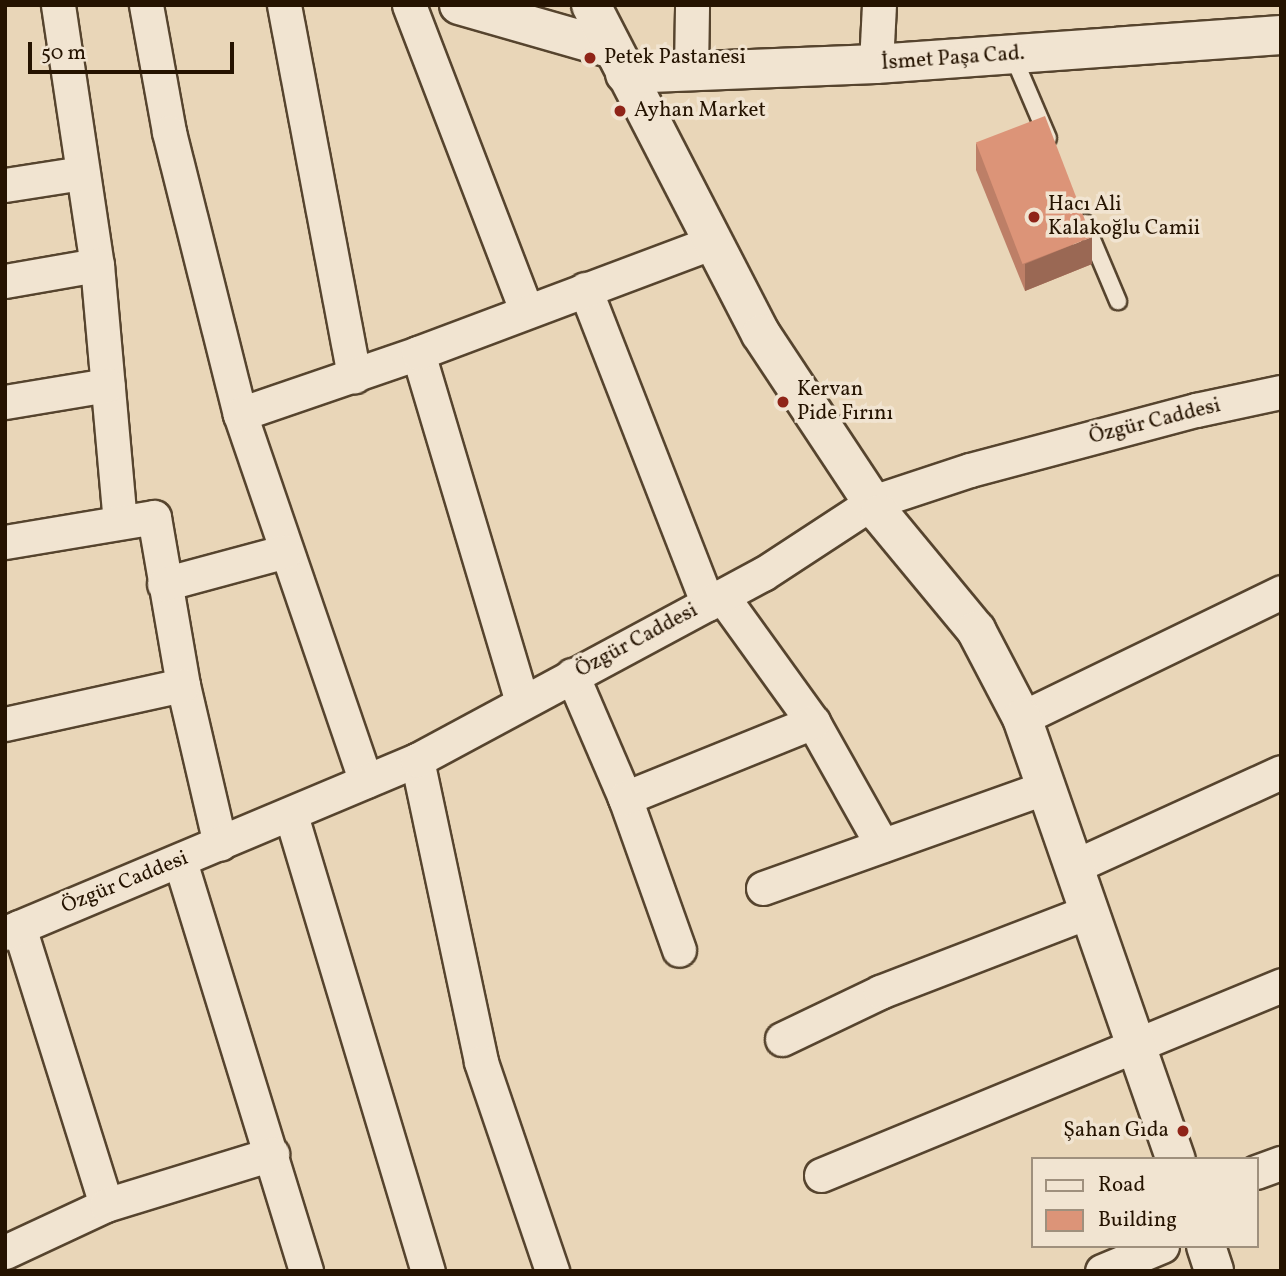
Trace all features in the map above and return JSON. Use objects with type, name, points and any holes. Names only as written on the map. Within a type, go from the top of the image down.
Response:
[{"type":"main road","name":"İsmet Paşa Cad.","points":[[459,5],[618,61],[691,72],[876,65],[1281,35]]},
{"type":"main road","points":[[591,5],[761,334],[873,502],[976,630],[1022,718],[1174,1157]]},
{"type":"main road","points":[[1207,1248],[1214,1271]]},
{"type":"street","points":[[58,5],[97,265],[120,521]]},
{"type":"street","points":[[146,5],[169,132],[240,414],[366,781]]},
{"type":"street","points":[[284,5],[354,376]]},
{"type":"street","points":[[410,5],[526,310]]},
{"type":"street","points":[[691,72],[692,5]]},
{"type":"street","points":[[876,65],[879,5]]},
{"type":"street","points":[[5,185],[82,173]]},
{"type":"street","points":[[240,414],[418,353],[526,310],[713,242]]},
{"type":"street","points":[[5,281],[97,265]]},
{"type":"street","points":[[586,289],[715,600],[813,722],[882,845]]},
{"type":"street","points":[[418,353],[522,702]]},
{"type":"street","points":[[5,402],[108,385]]},
{"type":"street","name":"Özgür Caddesi","points":[[12,930],[417,761],[715,600],[873,502],[997,463],[1196,410],[1281,393]]},
{"type":"street","points":[[5,541],[154,517],[183,685],[220,844]]},
{"type":"street","points":[[164,584],[286,551]]},
{"type":"street","points":[[1022,718],[1281,592]]},
{"type":"street","points":[[572,676],[625,798],[679,950]]},
{"type":"street","points":[[5,724],[183,685]]},
{"type":"street","points":[[625,798],[813,722]]},
{"type":"street","points":[[417,761],[481,1062],[552,1271]]},
{"type":"street","points":[[1075,866],[1281,772]]},
{"type":"street","points":[[763,888],[1047,786]]},
{"type":"street","points":[[291,815],[428,1271]]},
{"type":"street","points":[[180,861],[306,1271]]},
{"type":"street","points":[[782,1039],[880,992],[1090,911]]},
{"type":"street","points":[[12,930],[106,1205]]},
{"type":"street","points":[[821,1175],[1281,985]]},
{"type":"street","points":[[5,1252],[106,1205],[272,1154]]},
{"type":"street","points":[[1258,1171],[1281,1163]]},
{"type":"street","points":[[1102,1271],[1158,1248]]},
{"type":"lane","points":[[1012,54],[1055,153]]},
{"type":"lane","points":[[1076,202],[1118,301]]},
{"type":"building","name":"Hacı Ali Kalakoğlu Camii","points":[[1045,116],[1092,237],[1023,264],[976,143]]},
{"type":"place","name":"Petek Pastanesi","points":[[590,58]]},
{"type":"place","name":"Ayhan Market","points":[[620,111]]},
{"type":"place","name":"Hacı Ali Kalakoğlu Camii","points":[[1034,217]]},
{"type":"place","name":"Kervan Pide Fırını","points":[[783,402]]},
{"type":"place","name":"Şahan Gıda","points":[[1183,1131]]}]
